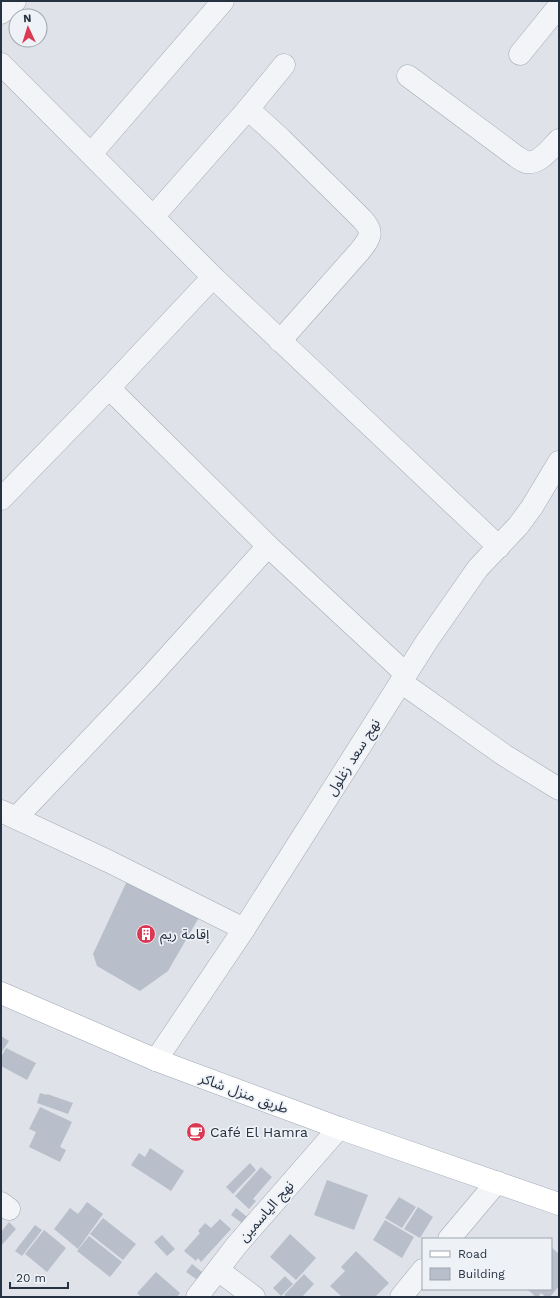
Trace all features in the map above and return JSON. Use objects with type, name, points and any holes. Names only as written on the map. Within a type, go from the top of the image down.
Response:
[{"type":"main road","name":"طريق منزل شاكر","points":[[3,998],[156,1060],[338,1128],[559,1204]]},
{"type":"street","points":[[1,13],[15,1]]},
{"type":"street","points":[[91,154],[223,1]]},
{"type":"street","points":[[520,54],[559,6]]},
{"type":"street","points":[[1,64],[213,277],[499,547]]},
{"type":"street","points":[[153,217],[248,109],[284,65]]},
{"type":"street","points":[[408,76],[517,157],[526,162],[533,162],[543,156],[559,140]]},
{"type":"street","points":[[248,109],[281,139],[362,219],[368,225],[370,231],[369,239],[359,252],[280,341]]},
{"type":"street","points":[[1,499],[213,277]]},
{"type":"street","points":[[108,388],[403,678],[504,755],[559,789]]},
{"type":"street","name":"نهج سعد زغلول","points":[[156,1060],[244,929],[427,641],[478,568],[518,526],[532,507],[559,462]]},
{"type":"street","points":[[244,929],[108,861],[8,815],[149,678],[268,546]]},
{"type":"street","name":"نهج الياسمين","points":[[197,1297],[236,1246],[338,1128]]},
{"type":"street","points":[[450,1238],[497,1182]]},
{"type":"street","points":[[218,1270],[254,1297]]},
{"type":"street","points":[[401,1297],[422,1271]]},
{"type":"building","name":"إقامة ريم","points":[[127,881],[201,914],[168,971],[140,991],[97,966],[93,954]]},
{"type":"building","points":[[1,1036],[9,1041],[1,1053]]},
{"type":"building","points":[[6,1048],[36,1063],[27,1080],[1,1066],[1,1057]]},
{"type":"building","points":[[40,1093],[73,1103],[68,1114],[37,1103]]},
{"type":"building","points":[[40,1107],[72,1122],[60,1147],[66,1150],[60,1162],[29,1147],[36,1132],[29,1129]]},
{"type":"building","points":[[150,1148],[184,1171],[171,1191],[131,1165],[139,1153],[145,1157]]},
{"type":"building","points":[[250,1163],[256,1170],[233,1194],[226,1187]]},
{"type":"building","points":[[261,1167],[272,1177],[253,1199],[256,1201],[249,1209],[235,1196]]},
{"type":"building","points":[[327,1180],[368,1195],[354,1230],[314,1215]]},
{"type":"building","points":[[399,1197],[416,1207],[402,1228],[385,1218]]},
{"type":"building","points":[[87,1202],[103,1214],[78,1249],[54,1229],[70,1208],[78,1214]]},
{"type":"building","points":[[418,1207],[433,1217],[420,1238],[404,1229]]},
{"type":"building","points":[[236,1208],[251,1220],[246,1226],[231,1215]]},
{"type":"building","points":[[103,1218],[136,1244],[123,1260],[90,1234]]},
{"type":"building","points":[[220,1219],[231,1229],[201,1262],[198,1258],[196,1261],[184,1251],[200,1233],[198,1231],[205,1223],[211,1228]]},
{"type":"building","points":[[385,1220],[414,1237],[402,1258],[373,1240]]},
{"type":"building","points":[[9,1222],[16,1229],[1,1246],[1,1232]]},
{"type":"building","points":[[35,1225],[42,1230],[22,1256],[15,1251]]},
{"type":"building","points":[[44,1230],[66,1248],[47,1272],[25,1254]]},
{"type":"building","points":[[290,1234],[316,1258],[296,1280],[270,1257]]},
{"type":"building","points":[[162,1235],[175,1249],[167,1256],[154,1242]]},
{"type":"building","points":[[89,1236],[122,1262],[110,1277],[77,1251]]},
{"type":"building","points":[[552,1248],[559,1254],[559,1286],[550,1297],[546,1297],[541,1293],[538,1297],[528,1290],[552,1290]]},
{"type":"building","points":[[356,1251],[389,1283],[375,1297],[342,1297],[330,1286],[345,1271],[341,1267]]},
{"type":"building","points":[[192,1264],[207,1276],[202,1283],[186,1272]]},
{"type":"building","points":[[156,1272],[180,1293],[177,1297],[141,1297],[137,1293]]},
{"type":"building","points":[[304,1274],[314,1284],[302,1297],[287,1297],[284,1295]]},
{"type":"building","points":[[285,1276],[293,1284],[281,1296],[273,1288]]},
{"type":"place","name":"إقامة ريم","points":[[146,934]]},
{"type":"place","name":"Café El Hamra","points":[[196,1132]]}]
